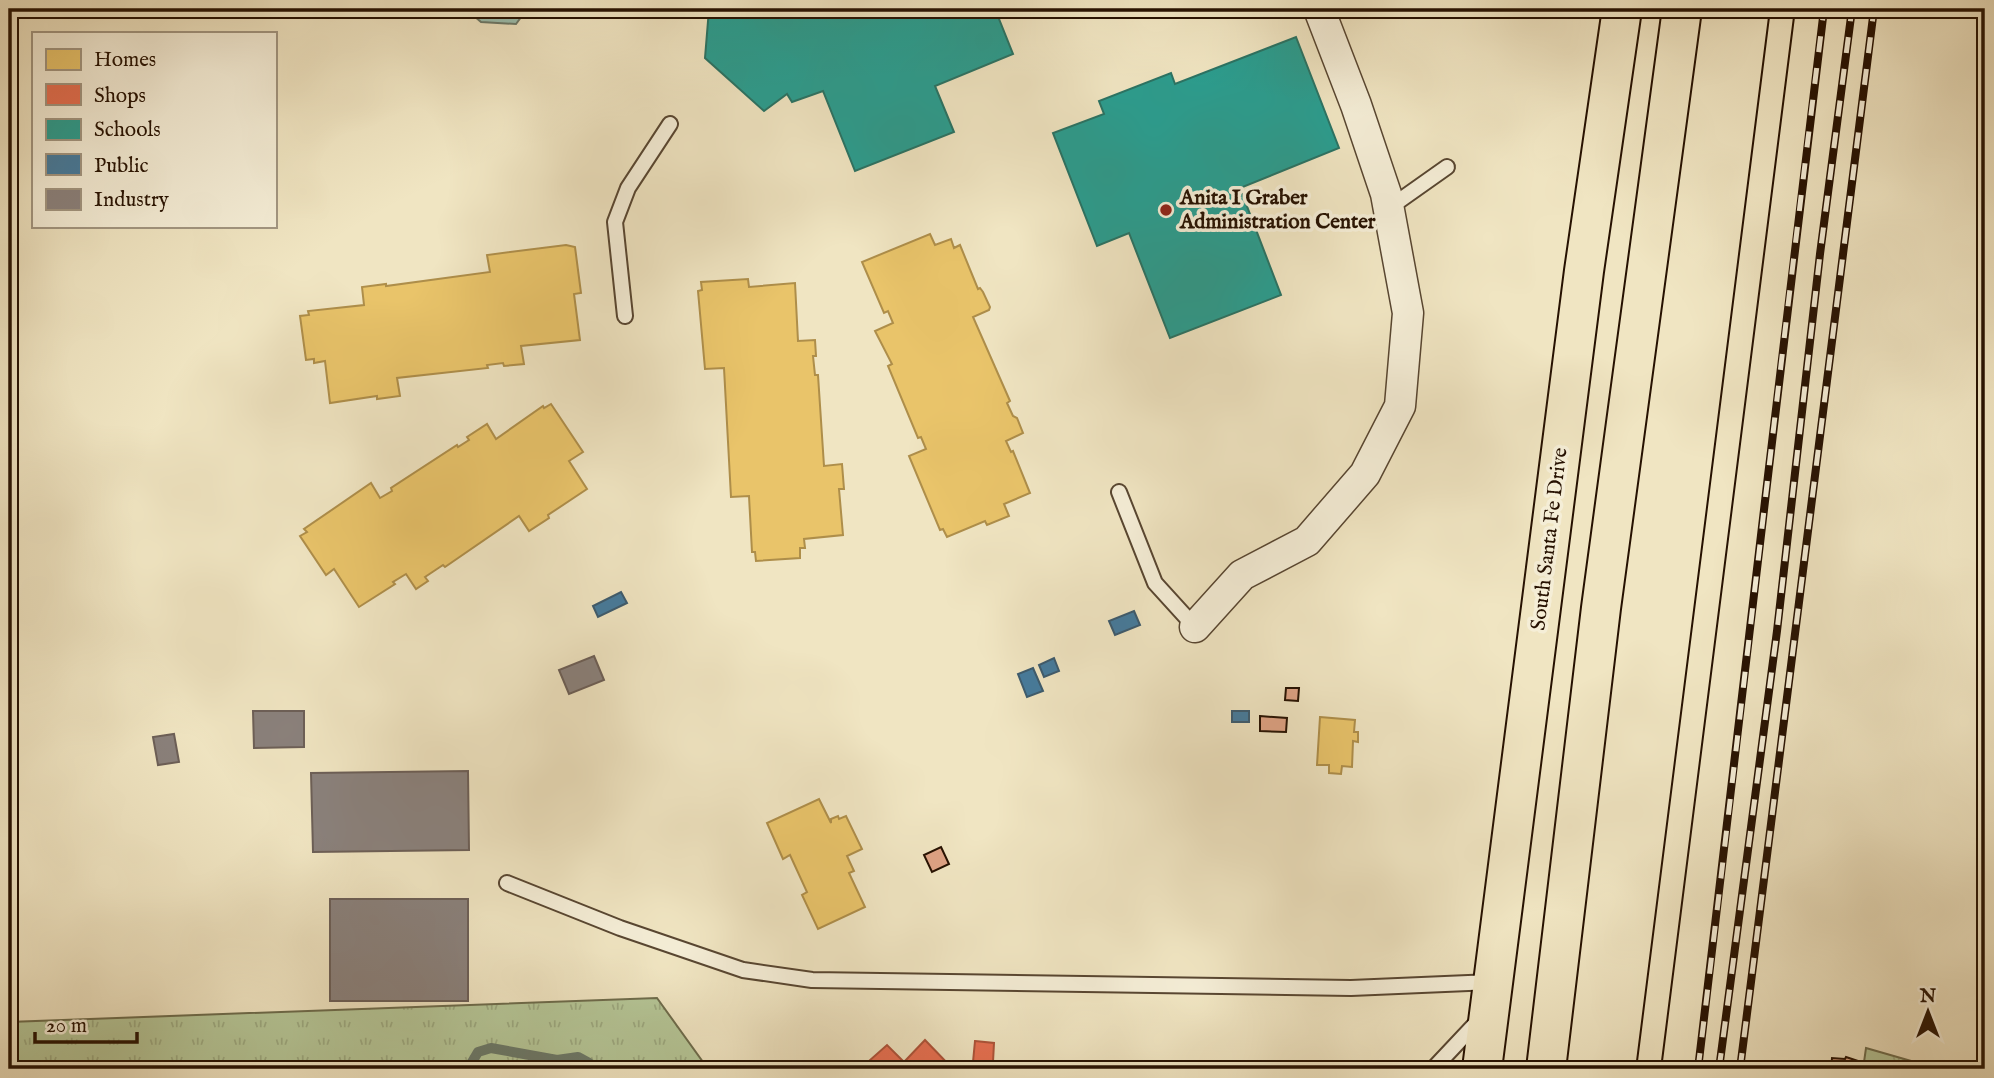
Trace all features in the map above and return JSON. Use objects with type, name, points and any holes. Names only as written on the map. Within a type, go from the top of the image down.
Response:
[{"type":"highway","name":"South Santa Fe Drive","points":[[1482,1069],[1584,271],[1622,9]]},
{"type":"highway","points":[[1546,1069],[1606,567],[1682,9]]},
{"type":"street","points":[[1195,628],[1242,575],[1307,541],[1365,474],[1400,407],[1408,313],[1389,208],[1356,105],[1319,9]]},
{"type":"lane","points":[[625,316],[615,222],[628,188],[670,124]]},
{"type":"lane","points":[[1389,208],[1447,167]]},
{"type":"lane","points":[[1119,492],[1155,583],[1195,628]]},
{"type":"lane","points":[[507,883],[620,928],[743,970],[812,980],[1351,988],[1492,994]]},
{"type":"lane","points":[[1433,1069],[1492,994]]},
{"type":"green space","points":[[657,998],[708,1069],[9,1069],[9,1022]]},
{"type":"green space","points":[[1866,1048],[1939,1069],[1863,1069]]},
{"type":"shaded area","points":[[466,9],[527,9],[516,24],[481,22]]},
{"type":"building: Homes","points":[[930,234],[935,245],[951,239],[954,248],[960,245],[978,289],[983,292],[990,307],[973,317],[1010,401],[1007,403],[1023,433],[1006,441],[1011,452],[1013,451],[1030,493],[1004,504],[1009,516],[987,525],[985,521],[947,537],[943,529],[940,530],[909,456],[926,449],[921,437],[918,438],[888,366],[892,364],[875,331],[893,323],[888,311],[884,313],[862,262]]},
{"type":"building: Homes","points":[[566,245],[575,247],[581,293],[574,294],[580,340],[521,346],[524,364],[504,366],[503,363],[487,365],[488,368],[397,378],[400,396],[377,399],[377,396],[330,403],[325,361],[314,363],[314,359],[306,360],[300,316],[309,315],[308,311],[364,305],[362,287],[490,272],[487,255]]},
{"type":"building: Homes","points":[[748,279],[749,287],[795,283],[798,341],[815,340],[816,356],[813,356],[815,375],[818,375],[824,466],[842,464],[844,489],[839,489],[843,535],[804,539],[805,548],[800,548],[800,558],[756,561],[755,552],[752,552],[749,496],[731,497],[724,368],[705,369],[698,291],[702,290],[701,282]]},
{"type":"building: Homes","points":[[551,404],[583,452],[569,461],[587,489],[529,531],[519,516],[445,567],[443,565],[425,577],[428,581],[416,589],[406,574],[359,607],[334,569],[326,575],[300,536],[307,532],[304,529],[371,483],[380,498],[392,491],[391,488],[469,440],[467,437],[487,424],[496,439],[543,406],[544,408]]},
{"type":"building: Homes","points":[[1320,717],[1355,720],[1354,732],[1358,732],[1358,742],[1353,741],[1352,767],[1342,766],[1341,774],[1329,773],[1329,765],[1317,765]]},
{"type":"building: Homes","points":[[819,799],[831,823],[831,819],[846,816],[862,849],[847,856],[854,871],[849,873],[865,907],[818,929],[802,895],[807,892],[790,855],[783,859],[767,823]]},
{"type":"building: Shops","points":[[925,1040],[953,1069],[860,1069],[887,1045],[904,1062]]},
{"type":"building: Shops","points":[[975,1041],[994,1043],[993,1062],[973,1062]]},
{"type":"building: Schools","points":[[709,9],[995,9],[1013,54],[935,86],[954,132],[855,171],[823,91],[792,102],[787,94],[764,111],[705,58]]},
{"type":"building: Schools","name":"Anita I Graber Administration Center","points":[[1296,37],[1339,148],[1240,188],[1281,295],[1170,338],[1129,233],[1097,246],[1053,133],[1104,114],[1099,101],[1171,73],[1175,84]]},
{"type":"building: Public","points":[[621,592],[627,603],[598,617],[593,606]]},
{"type":"building: Public","points":[[1134,611],[1140,625],[1115,635],[1109,621]]},
{"type":"building: Public","points":[[1054,658],[1059,671],[1044,677],[1039,665]]},
{"type":"building: Public","points":[[1033,668],[1043,691],[1027,697],[1018,674]]},
{"type":"building: Public","points":[[1232,711],[1249,711],[1249,722],[1232,722]]},
{"type":"building: Industry","points":[[594,656],[604,680],[569,694],[559,670]]},
{"type":"building: Industry","points":[[253,711],[304,711],[304,747],[254,748]]},
{"type":"building: Industry","points":[[174,734],[179,762],[158,765],[153,737]]},
{"type":"building: Industry","points":[[468,771],[469,850],[313,852],[311,773]]},
{"type":"building: Industry","points":[[330,899],[468,899],[468,1001],[330,1001]]},
{"type":"building: Other","points":[[1286,688],[1299,688],[1298,701],[1285,700]]},
{"type":"building: Other","points":[[1260,716],[1287,718],[1286,732],[1260,731]]},
{"type":"building: Other","points":[[941,847],[949,864],[932,872],[924,855]]},
{"type":"building: Other","points":[[1846,1057],[1858,1061],[1857,1069],[1831,1069],[1832,1058]]},
{"type":"waterway","points":[[468,1069],[478,1052],[491,1048],[557,1060],[578,1057],[589,1063],[585,1069]]},
{"type":"tram line","points":[[1636,1069],[1770,9]]},
{"type":"tram line","points":[[1661,1069],[1795,9]]},
{"type":"railway","points":[[1698,1069],[1824,9]]},
{"type":"railway","points":[[1719,1069],[1777,631],[1820,254],[1852,9]]},
{"type":"railway","points":[[1740,1069],[1874,9]]},
{"type":"place","name":"Anita I Graber Administration Center","points":[[1166,210]]}]
